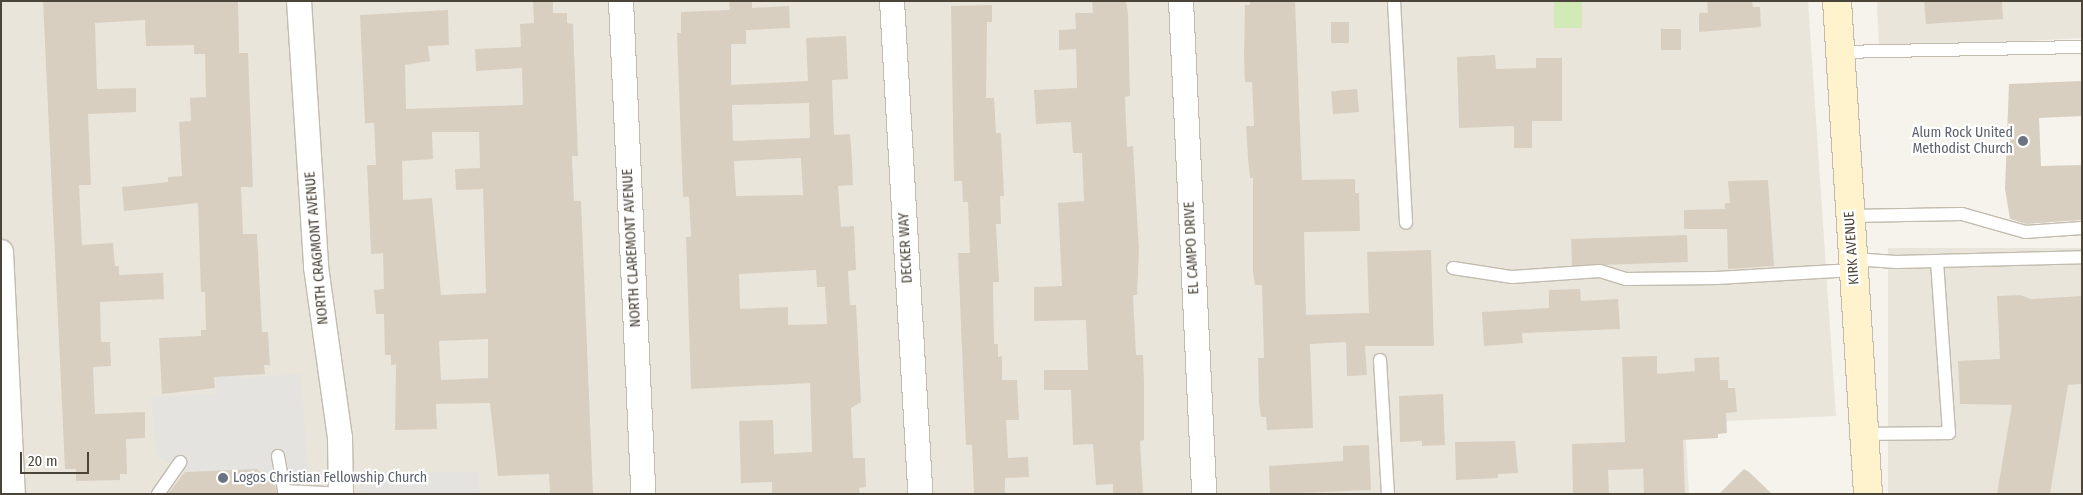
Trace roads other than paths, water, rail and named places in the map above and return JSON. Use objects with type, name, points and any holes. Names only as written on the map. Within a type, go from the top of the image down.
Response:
[{"type":"street","name":"NORTH CRAGMONT AVENUE","points":[[300,1],[316,267],[340,438],[343,493]]},
{"type":"street","name":"NORTH CLAREMONT AVENUE","points":[[621,1],[643,494]]},
{"type":"street","name":"DECKER WAY","points":[[892,1],[920,494]]},
{"type":"street","name":"EL CAMPO DRIVE","points":[[1181,1],[1204,494]]},
{"type":"street","name":"KIRK AVENUE","points":[[1837,1],[1868,494]]},
{"type":"street","points":[[1,252],[13,494]]},
{"type":"lane","points":[[1394,1],[1406,223]]},
{"type":"lane","points":[[1840,52],[2082,48]]},
{"type":"lane","points":[[1850,216],[1962,214],[1994,226],[2025,232],[2082,228]]},
{"type":"lane","points":[[1453,268],[1512,276],[1600,270],[1626,279],[1717,278],[1853,265],[2082,257]]},
{"type":"lane","points":[[1864,434],[1949,432],[1937,261]]},
{"type":"lane","points":[[1380,360],[1388,494]]},
{"type":"lane","points":[[278,456],[284,491],[343,493]]},
{"type":"lane","points":[[158,494],[180,462]]},
{"type":"place","name":"Alum Rock United Methodist Church","points":[[2023,141]]},
{"type":"place","name":"Logos Christian Fellowship Church","points":[[223,478]]}]
